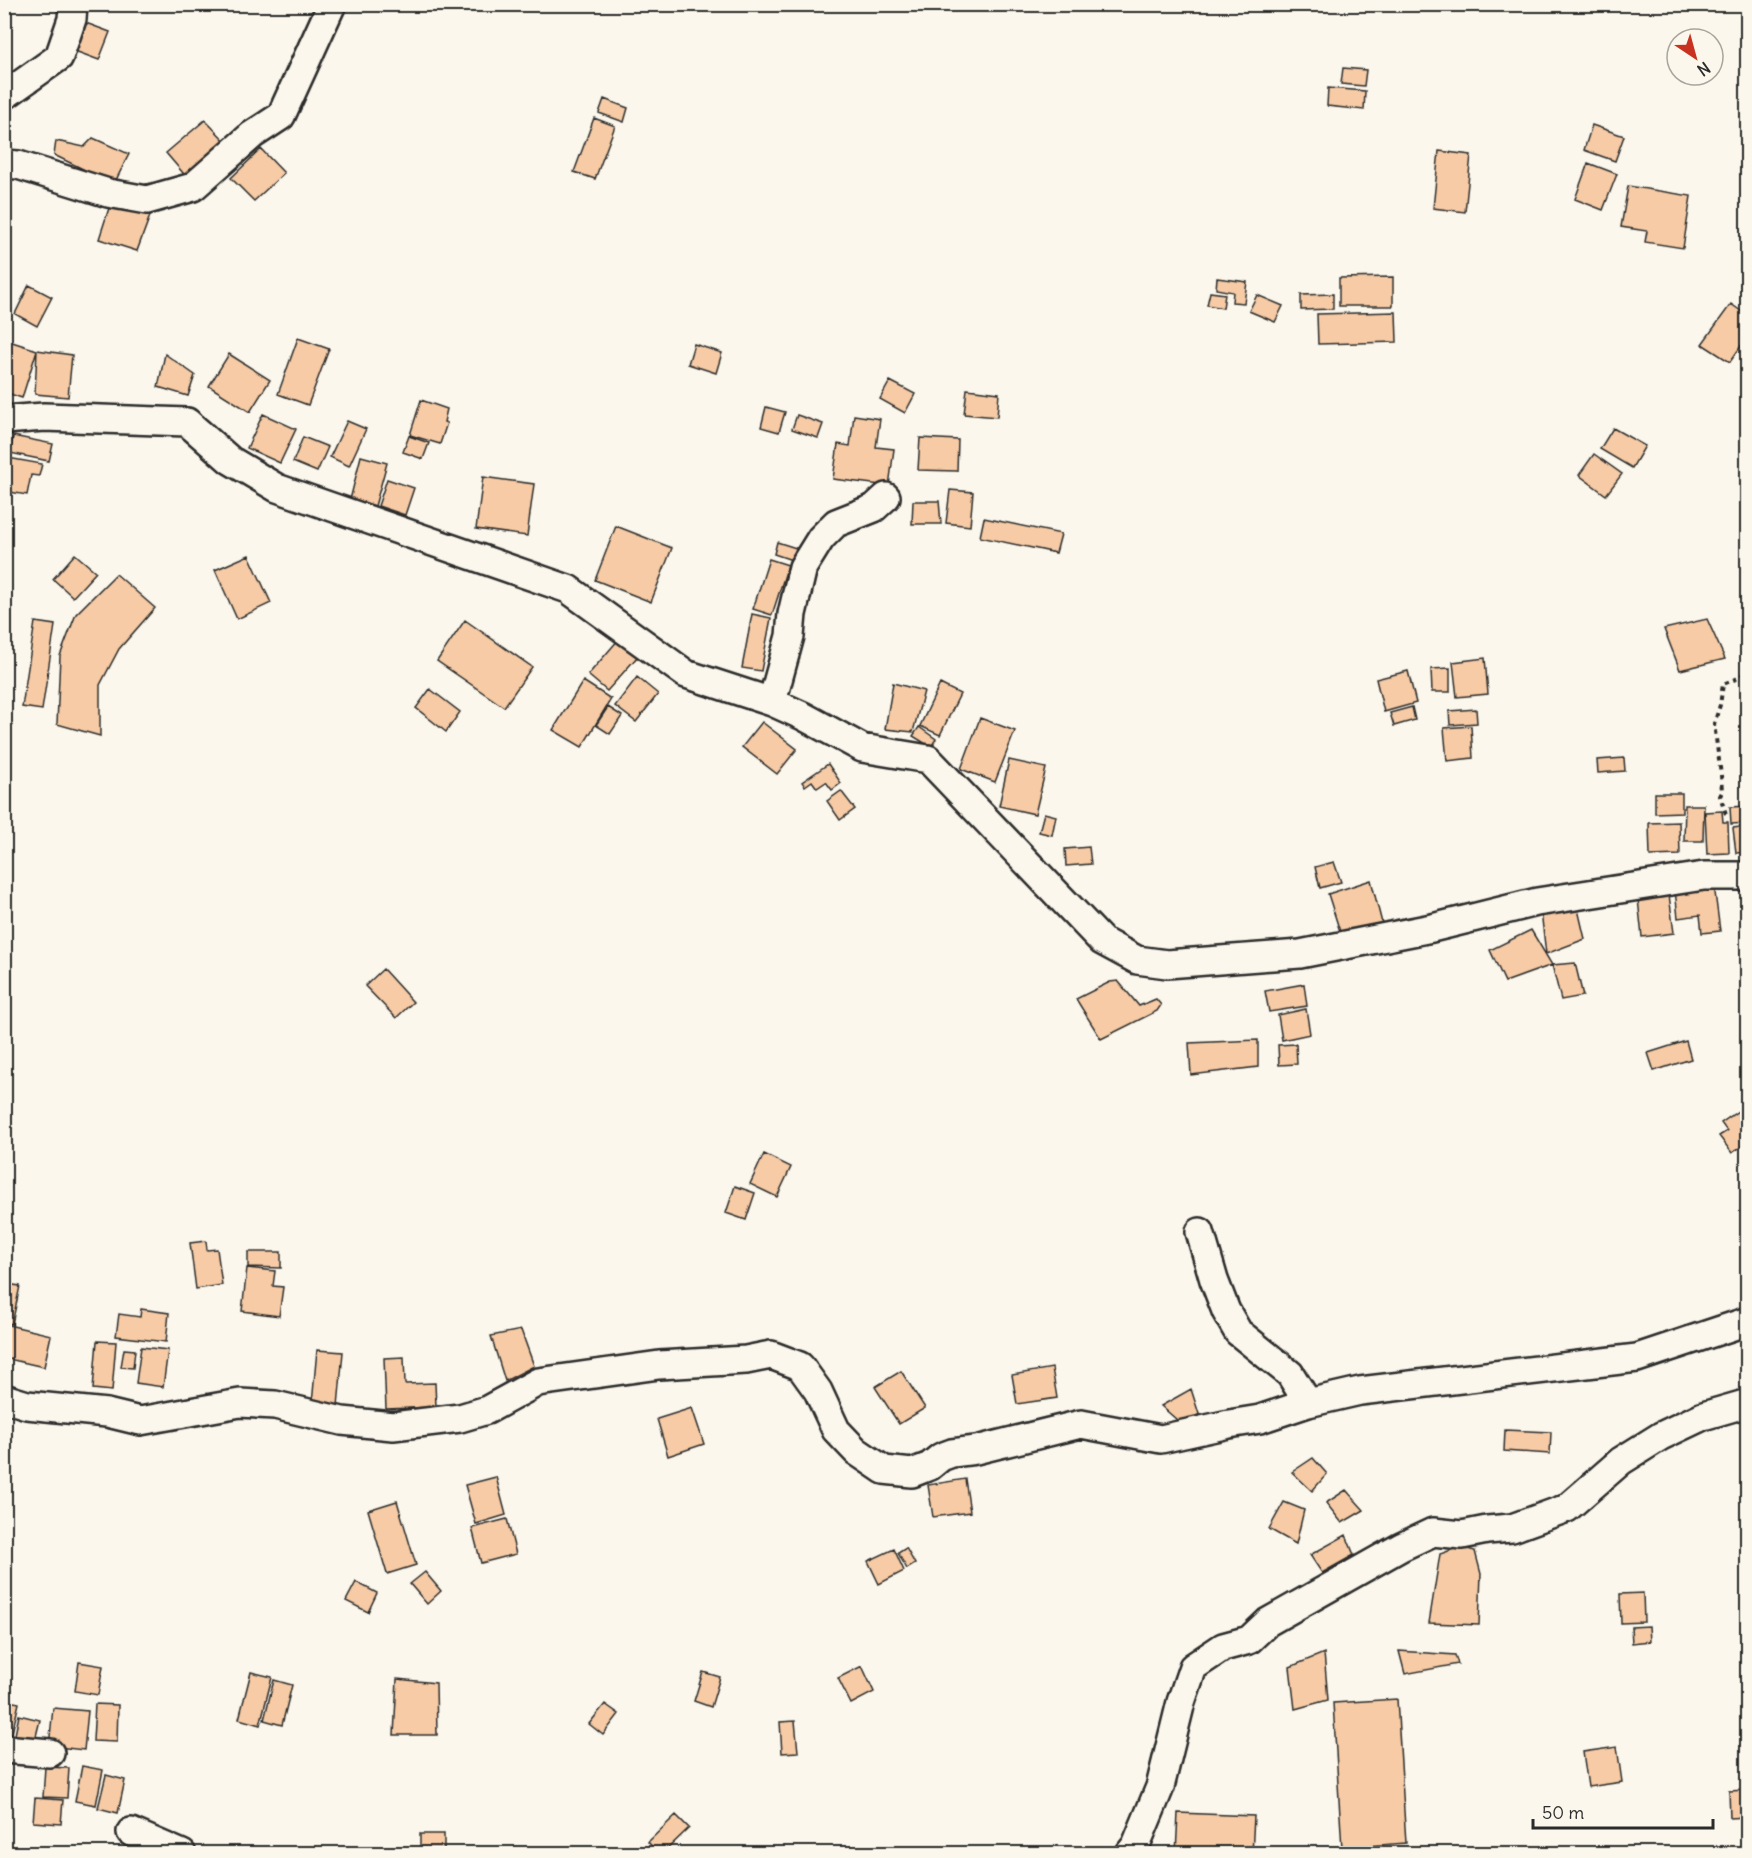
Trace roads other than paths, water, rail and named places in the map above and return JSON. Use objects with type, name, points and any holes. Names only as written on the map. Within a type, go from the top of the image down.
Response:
[{"type":"street","points":[[4,96],[59,57],[72,19],[73,4]]},
{"type":"street","points":[[4,164],[18,165],[108,193],[147,200],[193,187],[252,135],[281,116],[332,4]]},
{"type":"street","points":[[4,420],[44,417],[186,422],[230,460],[277,488],[568,590],[686,674],[772,702],[862,748],[928,759],[1102,941],[1137,960],[1167,964],[1300,954],[1432,928],[1537,902],[1704,876],[1748,876]]},
{"type":"street","points":[[772,702],[790,636],[792,614],[803,567],[821,538],[836,523],[874,508],[886,497]]},
{"type":"street","points":[[1200,1232],[1214,1280],[1226,1311],[1238,1332],[1290,1374],[1308,1403]]},
{"type":"street","points":[[4,1398],[27,1405],[107,1413],[140,1421],[240,1403],[275,1405],[342,1421],[393,1426],[460,1418],[487,1410],[538,1382],[659,1365],[746,1360],[771,1355],[800,1366],[818,1391],[836,1430],[856,1451],[884,1470],[912,1473],[952,1453],[976,1450],[1081,1424],[1161,1439],[1260,1419],[1308,1403],[1360,1391],[1637,1358],[1748,1321]]},
{"type":"street","points":[[1129,1854],[1136,1845],[1160,1787],[1181,1702],[1193,1667],[1223,1647],[1249,1640],[1268,1622],[1401,1547],[1433,1532],[1462,1535],[1512,1528],[1567,1508],[1621,1461],[1661,1436],[1703,1416],[1748,1403]]},
{"type":"street","points":[[4,1749],[50,1753]]},
{"type":"street","points":[[131,1832],[182,1854]]}]
